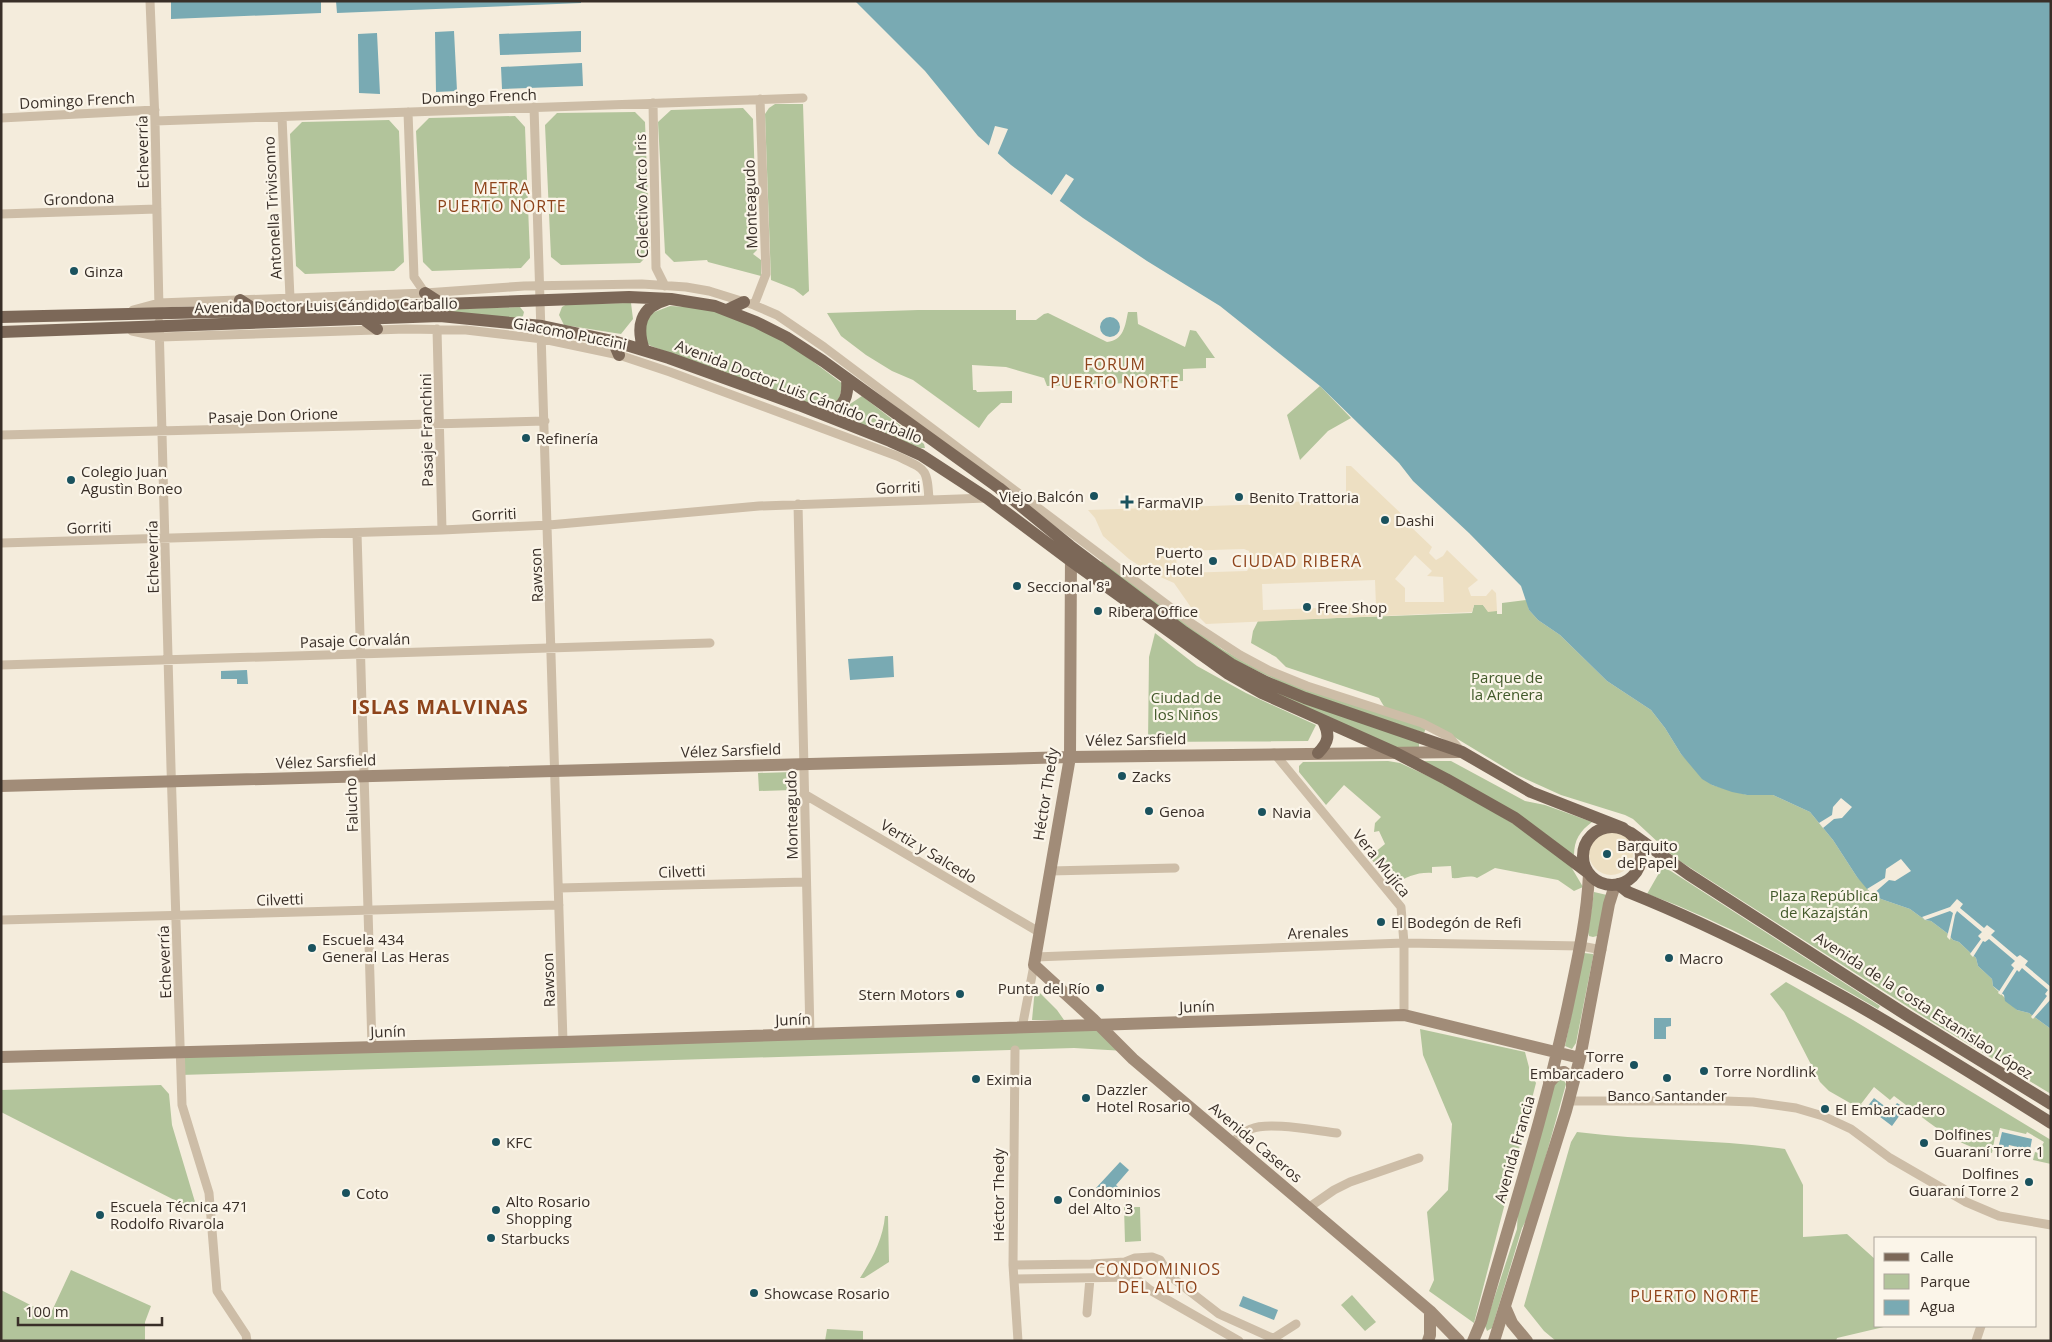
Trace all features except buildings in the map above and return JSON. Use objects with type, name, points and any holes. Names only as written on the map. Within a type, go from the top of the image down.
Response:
[{"type":"main road","points":[[425,293],[442,304]]},
{"type":"main road","name":"Avenida Doctor Luis Cándido Carballo","points":[[1,332],[122,328],[159,320],[256,311],[629,298],[671,299],[727,310],[786,337],[823,361],[999,488],[1070,546],[1184,632],[1231,664],[1266,682],[1305,698],[1462,752],[1531,792],[1627,830]]},
{"type":"main road","points":[[644,350],[640,337],[640,323],[652,306],[658,302],[671,299]]},
{"type":"main road","points":[[240,300],[256,311]]},
{"type":"main road","points":[[727,310],[749,303]]},
{"type":"main road","name":"Avenida Doctor Luis Cándido Carballo","points":[[1,317],[121,314],[159,320],[440,316],[542,326],[613,341],[644,350],[819,413],[890,441],[921,456],[987,498],[1227,673],[1262,693],[1394,752],[1515,818],[1588,873]]},
{"type":"main road","points":[[362,318],[377,329]]},
{"type":"main road","points":[[613,341],[619,355]]},
{"type":"main road","points":[[823,361],[824,347]]},
{"type":"main road","points":[[819,413],[832,412],[842,404],[848,392],[848,379]]},
{"type":"main road","name":"Héctor Thedy","points":[[1034,961],[1070,757],[1070,546]]},
{"type":"main road","points":[[1318,753],[1328,739],[1329,731],[1324,721]]},
{"type":"main road","name":"Vélez Sarsfield","points":[[1,786],[1070,757],[1462,752]]},
{"type":"main road","points":[[1612,826],[1627,830],[1638,841],[1641,852],[1641,863],[1636,873],[1628,880],[1617,885],[1596,881],[1588,873],[1582,851],[1586,841],[1593,833],[1602,828],[1612,826]]},
{"type":"main road","name":"Avenida de la Costa Estanislao López","points":[[1627,830],[1688,874],[1908,1016],[2051,1104]]},
{"type":"main road","name":"Avenida Francia","points":[[1473,1341],[1558,1053],[1581,946],[1588,898],[1588,873]]},
{"type":"main road","points":[[1494,1341],[1569,1101],[1580,1058],[1610,904],[1617,885]]},
{"type":"main road","name":"Avenida de la Costa Estanislao López","points":[[1617,885],[1628,892],[1715,930],[1829,988],[2051,1122]]},
{"type":"main road","name":"Avenida Caseros","points":[[1034,961],[1133,1059],[1430,1311],[1459,1341]]},
{"type":"main road","name":"Junín","points":[[1,1057],[810,1035],[1022,1028],[1097,1023],[1404,1015],[1580,1058]]},
{"type":"main road","points":[[1549,1083],[1558,1073],[1564,1072],[1570,1076],[1572,1088]]},
{"type":"main road","points":[[1505,1307],[1512,1323],[1527,1341]]},
{"type":"main road","points":[[1428,1341],[1430,1335],[1430,1311]]},
{"type":"street","name":"Echeverría","points":[[150,1],[155,110],[171,782],[182,1105],[208,1193],[217,1291],[246,1336],[247,1341]]},
{"type":"street","name":"Domingo French","points":[[155,121],[803,98]]},
{"type":"street","name":"Monteagudo","points":[[749,303],[766,274],[760,99]]},
{"type":"street","name":"Colectivo Arco Iris","points":[[653,103],[656,268],[665,286]]},
{"type":"street","name":"Rawson","points":[[534,107],[549,525],[563,1042]]},
{"type":"street","name":"Domingo French","points":[[1,118],[155,110]]},
{"type":"street","points":[[408,112],[414,277],[425,293]]},
{"type":"street","name":"Antonella Trivisonno","points":[[282,116],[290,298]]},
{"type":"street","name":"Grondona","points":[[1,214],[157,209]]},
{"type":"street","name":"Avenida Doctor Luis Cándido Carballo","points":[[159,320],[240,300],[425,293],[541,286],[642,284],[709,291],[749,303],[777,315],[824,347],[1194,625],[1240,655],[1307,686],[1422,723],[1448,737],[1462,752]]},
{"type":"street","name":"Giacomo Puccini","points":[[159,320],[377,329],[437,329],[504,334],[543,339],[619,355],[795,417],[920,467],[927,476],[929,500]]},
{"type":"street","name":"Pasaje Franchini","points":[[437,329],[442,530]]},
{"type":"street","name":"Pasaje Don Orione","points":[[1,435],[545,421]]},
{"type":"street","name":"Gorriti","points":[[1,543],[442,530],[549,525],[759,506],[987,498]]},
{"type":"street","name":"Monteagudo","points":[[798,504],[810,1035]]},
{"type":"street","name":"Héctor Thedy","points":[[1070,531],[1070,546]]},
{"type":"street","name":"Falucho","points":[[357,533],[372,1047]]},
{"type":"street","name":"Pasaje Corvalán","points":[[1,664],[710,643]]},
{"type":"street","name":"Vera Mujíca","points":[[1274,753],[1401,907],[1404,943],[1404,1015]]},
{"type":"street","name":"Vertiz y Salcedo","points":[[804,794],[1039,932]]},
{"type":"street","points":[[1050,871],[1175,868]]},
{"type":"street","name":"Cilvetti","points":[[559,888],[806,882]]},
{"type":"street","name":"Cilvetti","points":[[1,920],[559,905]]},
{"type":"street","name":"Arenales","points":[[1034,961],[1404,943],[1581,946],[1602,950]]},
{"type":"street","name":"Héctor Thedy","points":[[1022,1028],[1034,961]]},
{"type":"street","name":"Héctor Thedy","points":[[1015,1050],[1013,1265],[1018,1341]]},
{"type":"street","points":[[1569,1101],[1734,1101],[1796,1108],[1822,1116],[1851,1129],[1899,1163],[1966,1202],[1999,1216],[2051,1225]]},
{"type":"street","points":[[1232,1143],[1250,1130],[1259,1127],[1337,1133]]},
{"type":"street","points":[[1308,1208],[1334,1190],[1350,1182],[1420,1158]]},
{"type":"street","points":[[1013,1265],[1125,1262],[1145,1256],[1160,1260],[1170,1276],[1219,1314],[1276,1340],[1296,1324]]},
{"type":"street","points":[[1125,1262],[1130,1266],[1127,1276]]},
{"type":"street","points":[[1014,1279],[1134,1277],[1150,1290],[1239,1341]]},
{"type":"street","points":[[1087,1313],[1090,1278]]},
{"type":"street","points":[[1976,1341],[1981,1327]]},
{"type":"green space","points":[[775,104],[803,104],[809,291],[803,296],[794,289],[771,280],[765,114]]},
{"type":"green space","points":[[743,108],[753,119],[757,250],[753,254],[761,260],[761,276],[708,262],[707,260],[674,262],[665,253],[658,122],[671,110]]},
{"type":"green space","points":[[635,112],[645,122],[650,253],[640,263],[561,265],[551,257],[545,125],[557,113]]},
{"type":"green space","points":[[515,116],[525,127],[530,258],[521,268],[432,271],[423,262],[416,131],[429,118]]},
{"type":"green space","points":[[389,120],[399,131],[404,262],[394,271],[305,274],[296,266],[290,134],[302,122]]},
{"type":"green space","points":[[631,303],[633,319],[621,334],[564,325],[559,315],[562,307],[567,304]]},
{"type":"green space","points":[[670,306],[704,308],[723,313],[787,342],[843,384],[838,402],[823,407],[813,405],[651,346],[646,343],[644,325],[652,313]]},
{"type":"green space","points":[[520,307],[524,312],[520,318],[174,318]]},
{"type":"green space","points":[[918,310],[1016,310],[1016,320],[1036,320],[1048,313],[1107,342],[1113,341],[1123,332],[1128,312],[1137,312],[1138,324],[1185,347],[1190,330],[1196,331],[1215,358],[1206,358],[1206,368],[1183,369],[1183,381],[1047,386],[1044,378],[1006,367],[972,365],[973,390],[977,392],[1012,391],[1012,403],[1001,403],[988,415],[979,428],[913,380],[892,371],[866,355],[841,336],[827,313]]},
{"type":"green space","points":[[1320,386],[1351,418],[1328,431],[1300,460],[1287,415]]},
{"type":"green space","points":[[862,396],[924,444],[925,448],[920,448],[849,420],[850,404]]},
{"type":"green space","points":[[1102,561],[1222,649],[1248,664],[1426,728],[1424,733],[1299,691],[1222,654],[1099,564]]},
{"type":"green space","name":"Parque de la Arenera","points":[[1527,600],[1529,610],[1538,620],[1560,635],[1607,681],[1651,710],[1681,754],[1712,785],[1747,795],[1773,795],[1810,812],[1833,840],[1857,877],[1881,899],[1910,909],[1925,920],[1931,921],[1953,940],[1959,942],[1976,958],[1978,966],[1992,979],[1993,986],[2017,1010],[2029,1013],[2051,1029],[2051,1094],[1924,1017],[1675,858],[1633,819],[1561,795],[1517,775],[1436,726],[1385,708],[1379,698],[1286,667],[1276,657],[1251,643],[1253,631],[1258,621],[1472,613],[1474,605],[1483,605],[1488,611],[1497,611],[1497,614],[1502,614],[1502,603]]},
{"type":"green space","name":"Ciudad de los Niños","points":[[1155,633],[1197,666],[1246,693],[1316,725],[1308,741],[1148,742],[1149,657]]},
{"type":"green space","points":[[1265,687],[1419,741],[1419,747],[1391,747],[1264,690]]},
{"type":"green space","points":[[1388,761],[1400,763],[1456,789],[1517,826],[1570,865],[1583,887],[1574,891],[1558,880],[1495,868],[1477,878],[1471,876],[1452,878],[1451,866],[1432,867],[1432,873],[1412,876],[1395,885],[1369,857],[1385,844],[1379,831],[1374,832],[1375,823],[1381,817],[1344,785],[1326,805],[1299,772],[1299,766],[1303,762]]},
{"type":"green space","points":[[1424,761],[1451,761],[1525,801],[1545,805],[1592,822],[1579,836],[1575,845],[1574,855]]},
{"type":"green space","points":[[793,772],[793,790],[759,791],[758,773]]},
{"type":"green space","points":[[1663,866],[1880,1006],[1878,1009],[1806,968],[1732,930],[1647,894]]},
{"type":"green space","points":[[1594,892],[1607,895],[1597,936],[1593,937],[1589,936],[1588,932]]},
{"type":"green space","points":[[1584,953],[1593,954],[1593,957],[1576,1043],[1572,1049],[1565,1046]]},
{"type":"green space","points":[[1786,982],[1853,1020],[2051,1140],[2051,1164],[2033,1160],[2035,1152],[2038,1153],[2044,1142],[2027,1132],[2026,1134],[2000,1128],[1998,1137],[1995,1137],[1992,1153],[1964,1144],[1940,1130],[1894,1096],[1890,1100],[1874,1087],[1861,1104],[1866,1109],[1864,1111],[1829,1091],[1820,1082],[1784,1012],[1770,994]]},
{"type":"green space","points":[[1035,988],[1057,1010],[1064,1020],[1032,1020]]},
{"type":"green space","points":[[1100,1026],[1125,1051],[1074,1048],[180,1075],[180,1053]]},
{"type":"green space","points":[[1420,1029],[1525,1052],[1530,1071],[1536,1083],[1474,1323],[1429,1291],[1434,1280],[1427,1212],[1448,1190],[1452,1124],[1423,1055]]},
{"type":"green space","points":[[1560,1078],[1566,1084],[1530,1213],[1522,1228],[1492,1328],[1487,1331],[1485,1326],[1517,1229],[1518,1208],[1553,1083]]},
{"type":"green space","points":[[161,1085],[169,1094],[172,1125],[198,1212],[1,1112],[1,1090]]},
{"type":"green space","points":[[1577,1132],[1733,1143],[1785,1149],[1803,1185],[1803,1237],[1847,1234],[1874,1258],[1874,1327],[1884,1327],[1837,1338],[1836,1341],[1556,1341],[1544,1331],[1524,1306],[1571,1142]]},
{"type":"green space","points":[[1124,1207],[1140,1207],[1141,1241],[1125,1242]]},
{"type":"green space","points":[[885,1216],[888,1216],[889,1262],[864,1278],[860,1278],[876,1248],[882,1233]]},
{"type":"green space","points":[[71,1270],[151,1306],[145,1322],[145,1341],[1,1341],[1,1290],[50,1315]]},
{"type":"green space","points":[[1352,1295],[1376,1322],[1365,1331],[1341,1305]]},
{"type":"green space","points":[[827,1329],[863,1331],[863,1341],[825,1341]]},
{"type":"shaded area","points":[[1346,466],[1351,466],[1411,523],[1409,525],[1432,547],[1429,553],[1436,560],[1443,556],[1447,550],[1478,580],[1468,588],[1471,596],[1486,596],[1492,589],[1496,593],[1497,611],[1488,612],[1483,605],[1474,605],[1472,612],[1206,624],[1195,613],[1174,583],[1149,572],[1129,559],[1103,536],[1095,518],[1088,510],[1270,504],[1274,502],[1346,501]],"holes":[[[1244,549],[1249,551],[1250,566],[1247,571],[1181,573],[1177,571],[1176,555],[1179,551]],[[1415,555],[1432,571],[1427,576],[1443,577],[1444,602],[1405,602],[1405,588],[1395,579]],[[1375,580],[1376,606],[1263,610],[1262,584]]]},
{"type":"shaded area","points":[[1611,831],[1623,835],[1629,841],[1633,853],[1629,865],[1623,871],[1611,875],[1599,871],[1593,865],[1589,853],[1593,841],[1599,835]]},
{"type":"water","points":[[171,1],[321,1],[321,13],[171,19]]},
{"type":"water","points":[[336,1],[581,1],[581,3],[337,13]]},
{"type":"water","points":[[855,1],[2051,1],[2051,1029],[2029,1013],[2017,1010],[2005,1001],[2004,995],[1993,986],[1992,979],[1978,966],[1976,958],[1959,942],[1953,940],[1931,921],[1925,920],[1910,909],[1881,899],[1867,889],[1833,840],[1810,812],[1773,795],[1747,795],[1732,792],[1712,785],[1702,779],[1681,754],[1651,710],[1607,681],[1560,635],[1538,620],[1529,610],[1521,586],[1469,533],[1413,481],[1399,463],[1320,386],[1220,306],[1147,261],[1083,218],[1011,165],[978,136],[925,71]]},
{"type":"water","points":[[454,31],[457,91],[436,92],[435,32]]},
{"type":"water","points":[[581,31],[581,52],[500,55],[499,34]]},
{"type":"water","points":[[377,33],[380,94],[359,93],[358,34]]},
{"type":"water","points":[[582,63],[583,86],[502,89],[501,67]]},
{"type":"water","points":[[1110,317],[1117,320],[1120,327],[1117,334],[1110,337],[1103,334],[1100,327],[1103,320]]},
{"type":"water","points":[[893,656],[894,677],[850,680],[848,659]]},
{"type":"water","points":[[247,670],[248,684],[237,684],[237,679],[221,679],[221,671]]},
{"type":"water","points":[[1654,1018],[1671,1018],[1671,1026],[1666,1027],[1666,1039],[1654,1039]]},
{"type":"water","points":[[1874,1098],[1891,1111],[1897,1103],[1905,1108],[1892,1126],[1867,1107]]},
{"type":"water","points":[[2002,1132],[2032,1139],[2030,1150],[2009,1145],[2006,1155],[1997,1153]]},
{"type":"water","points":[[1120,1162],[1129,1170],[1116,1185],[1120,1189],[1110,1200],[1096,1188]]},
{"type":"water","points":[[1243,1296],[1278,1310],[1274,1320],[1239,1306]]},
{"type":"pier","points":[[995,126],[1008,129],[997,155],[988,148]]},
{"type":"pier","points":[[1066,174],[1074,179],[1059,202],[1051,196]]},
{"type":"pier","points":[[1841,798],[1852,807],[1842,818],[1834,819],[1823,828],[1819,823],[1832,815],[1833,807]]},
{"type":"pier","points":[[1901,859],[1911,871],[1895,881],[1889,880],[1873,894],[1867,889],[1885,878],[1886,869]]},
{"type":"pier","points":[[1957,899],[1963,904],[1960,908],[1984,928],[1987,925],[1995,931],[1991,935],[2017,957],[2020,955],[2028,961],[2025,965],[2051,987],[2051,999],[2033,1019],[2031,1017],[2047,996],[2045,994],[2048,990],[2022,968],[2019,972],[2017,970],[2001,995],[1998,993],[2014,968],[2011,965],[2015,961],[1989,939],[1985,942],[1983,941],[1973,957],[1970,954],[1981,939],[1978,936],[1982,932],[1957,911],[1950,940],[1947,937],[1953,913],[1950,911],[1925,920],[1922,917],[1950,907]]},
{"type":"place","name":"Ginza","points":[[74,271]]},
{"type":"place","name":"Refinería","points":[[526,438]]},
{"type":"place","name":"Colegio Juan Agustìn Boneo","points":[[71,480]]},
{"type":"place","name":"Viejo Balcón","points":[[1094,496]]},
{"type":"place","name":"Benito Trattoria","points":[[1239,497]]},
{"type":"place","name":"FarmaVIP","points":[[1127,502]]},
{"type":"place","name":"Dashi","points":[[1385,520]]},
{"type":"place","name":"Puerto Norte Hotel","points":[[1213,561]]},
{"type":"place","name":"Seccional 8ª","points":[[1017,586]]},
{"type":"place","name":"Free Shop","points":[[1307,607]]},
{"type":"place","name":"Ribera Office","points":[[1098,611]]},
{"type":"place","name":"Zacks","points":[[1122,776]]},
{"type":"place","name":"Genoa","points":[[1149,811]]},
{"type":"place","name":"Navia","points":[[1262,812]]},
{"type":"place","name":"Barquito de Papel","points":[[1607,854]]},
{"type":"place","name":"El Bodegón de Refi","points":[[1381,922]]},
{"type":"place","name":"Escuela 434 General Las Heras","points":[[312,948]]},
{"type":"place","name":"Macro","points":[[1669,958]]},
{"type":"place","name":"Punta del Río","points":[[1100,988]]},
{"type":"place","name":"Stern Motors","points":[[960,994]]},
{"type":"place","name":"Torre Embarcadero","points":[[1634,1065]]},
{"type":"place","name":"Torre Nordlink","points":[[1704,1071]]},
{"type":"place","name":"Banco Santander","points":[[1667,1078]]},
{"type":"place","name":"Eximia","points":[[976,1079]]},
{"type":"place","name":"Dazzler Hotel Rosario","points":[[1086,1098]]},
{"type":"place","name":"El Embarcadero","points":[[1825,1109]]},
{"type":"place","name":"KFC","points":[[496,1142]]},
{"type":"place","name":"Dolfines Guaraní Torre 1","points":[[1924,1143]]},
{"type":"place","name":"Dolfines Guaraní Torre 2","points":[[2029,1182]]},
{"type":"place","name":"Coto","points":[[346,1193]]},
{"type":"place","name":"Condominios del Alto 3","points":[[1058,1200]]},
{"type":"place","name":"Alto Rosario Shopping","points":[[496,1210]]},
{"type":"place","name":"Escuela Técnica 471 Rodolfo Rivarola","points":[[100,1215]]},
{"type":"place","name":"Starbucks","points":[[491,1238]]},
{"type":"place","name":"Showcase Rosario","points":[[754,1293]]},
{"type":"district","name":"METRA PUERTO NORTE","points":[[502,197]]},
{"type":"district","name":"FORUM PUERTO NORTE","points":[[1115,373]]},
{"type":"district","name":"CIUDAD RIBERA","points":[[1297,561]]},
{"type":"district","name":"ISLAS MALVINAS","points":[[440,706]]},
{"type":"district","name":"CONDOMINIOS DEL ALTO","points":[[1158,1278]]},
{"type":"district","name":"PUERTO NORTE","points":[[1695,1296]]},
{"type":"park label","name":"Plaza República de Kazajstán","points":[[1824,904]]}]
